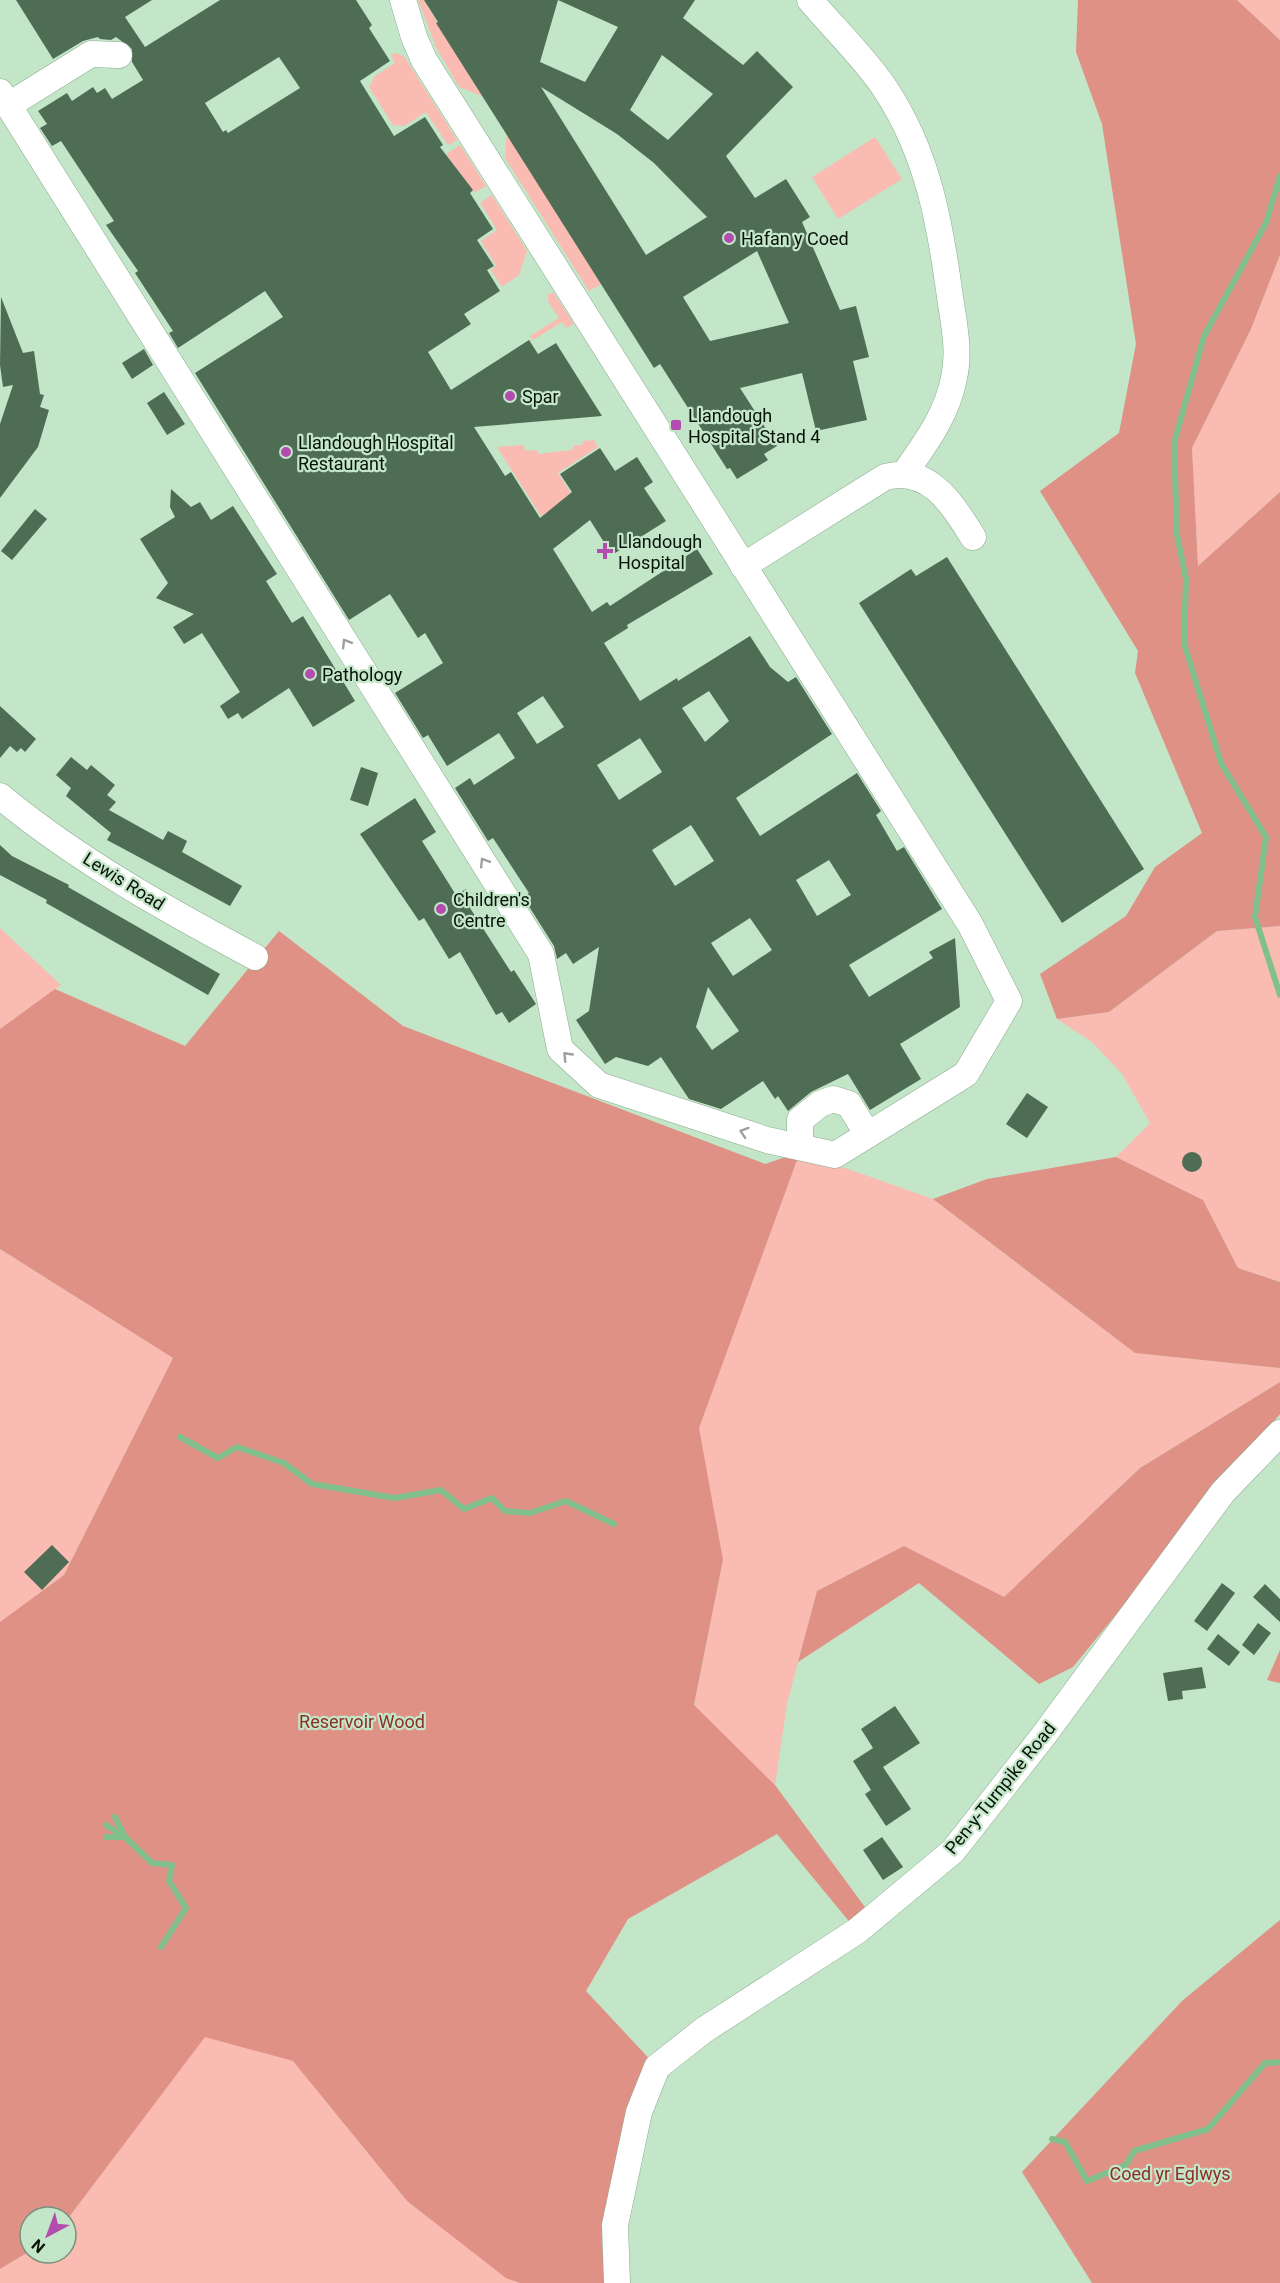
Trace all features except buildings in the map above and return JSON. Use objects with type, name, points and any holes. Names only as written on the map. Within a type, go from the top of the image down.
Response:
[{"type":"street","points":[[119,55],[91,54],[4,99],[541,954],[560,1049],[599,1084],[767,1140],[835,1155],[966,1074],[1009,1001],[970,924],[424,60],[414,37],[403,0]]},
{"type":"street","points":[[810,0],[873,72],[897,109],[924,164],[936,209],[957,362],[953,385],[942,415],[904,474]]},
{"type":"street","points":[[743,566],[885,477],[904,474],[925,480],[935,486],[973,537]]},
{"type":"street","name":"Lewis Road","points":[[0,796],[34,824],[129,886],[255,957]]},
{"type":"street","points":[[800,1147],[800,1120],[820,1104],[833,1099],[849,1104],[868,1135]]},
{"type":"street","name":"Pen-y-Turnpike Road","points":[[617,2283],[615,2225],[639,2112],[657,2067],[704,2030],[857,1931],[953,1851],[1044,1735],[1223,1492],[1280,1433]]},
{"type":"shaded area","points":[[418,0],[424,0],[482,96],[459,87],[436,47]]},
{"type":"shaded area","points":[[1237,0],[1280,0],[1280,40]]},
{"type":"shaded area","points":[[395,53],[404,56],[457,140],[448,145],[426,112],[404,126],[393,125],[369,87],[375,76],[395,63],[391,55]]},
{"type":"shaded area","points":[[507,132],[598,276],[601,284],[589,291],[505,158]]},
{"type":"shaded area","points":[[875,137],[902,179],[838,219],[812,177]]},
{"type":"shaded area","points":[[460,145],[486,186],[474,193],[446,154]]},
{"type":"shaded area","points":[[492,195],[527,251],[519,275],[502,287],[491,270],[496,266],[481,241],[497,230],[480,203]]},
{"type":"shaded area","points":[[1280,255],[1280,492],[1198,566],[1192,448],[1251,329]]},
{"type":"shaded area","points":[[553,292],[574,324],[566,328],[562,322],[533,340],[530,336],[559,318],[548,301],[548,295]]},
{"type":"shaded area","points":[[594,440],[598,447],[558,473],[574,498],[541,516],[497,447],[524,445],[525,451],[537,450],[538,454],[572,450],[574,445],[582,445],[583,441]]},
{"type":"shaded area","points":[[1280,926],[1280,1282],[1238,1268],[1203,1200],[1116,1157],[1150,1123],[1122,1074],[1092,1042],[1057,1019],[1109,1012],[1217,931]]},
{"type":"shaded area","points":[[0,928],[61,985],[0,1029]]},
{"type":"shaded area","points":[[800,1152],[933,1199],[1135,1353],[1280,1368],[1280,1382],[1140,1468],[1003,1598],[904,1546],[817,1591],[787,1704],[775,1785],[694,1706],[723,1560],[696,1434]]},
{"type":"shaded area","points":[[0,1249],[173,1358],[64,1575],[0,1622]]},
{"type":"shaded area","points":[[204,2036],[293,2060],[407,2201],[530,2283],[0,2283],[0,2269],[18,2258],[18,2265],[78,2265],[78,2205]]},
{"type":"green space","points":[[1078,0],[1237,0],[1280,40],[1280,255],[1251,329],[1192,448],[1198,566],[1280,492],[1280,926],[1217,931],[1109,1012],[1057,1019],[1040,974],[1126,916],[1155,867],[1202,833],[1135,673],[1138,651],[1040,491],[1119,433],[1136,344],[1102,124],[1076,52]]},
{"type":"green space","name":"Reservoir Wood","points":[[279,931],[403,1026],[765,1164],[800,1152],[699,1428],[723,1560],[694,1705],[775,1785],[873,1918],[857,1931],[777,1834],[628,1919],[586,1991],[657,2067],[637,2114],[618,2283],[520,2283],[506,2278],[407,2201],[293,2061],[205,2037],[78,2205],[18,2205],[18,2258],[0,2269],[0,1622],[64,1575],[173,1358],[0,1249],[0,1029],[55,989],[185,1046]]},
{"type":"green space","points":[[1116,1157],[1203,1200],[1238,1268],[1280,1282],[1280,1368],[1135,1353],[933,1199],[987,1179]]},
{"type":"green space","points":[[1280,1382],[1280,1414],[1073,1667],[1039,1684],[919,1583],[798,1662],[817,1591],[904,1546],[1004,1597],[1140,1468]]},
{"type":"green space","points":[[1280,1650],[1280,1683],[1267,1680]]},
{"type":"green space","name":"Coed yr Eglwys","points":[[1280,1920],[1280,2283],[1092,2283],[1022,2172],[1182,2001]]},
{"type":"waterway","points":[[1280,176],[1266,223],[1204,336],[1174,443],[1177,535],[1186,579],[1184,643],[1221,763],[1266,837],[1255,917],[1280,995]]},
{"type":"waterway","points":[[180,1437],[218,1458],[237,1447],[284,1463],[312,1484],[395,1498],[441,1490],[464,1509],[492,1498],[505,1511],[530,1513],[566,1501],[614,1524]]},
{"type":"waterway","points":[[115,1817],[125,1837]]},
{"type":"waterway","points":[[106,1825],[125,1837]]},
{"type":"waterway","points":[[106,1837],[125,1837],[152,1863],[172,1865],[169,1881],[186,1908],[161,1947]]},
{"type":"waterway","points":[[1052,2139],[1065,2142],[1087,2181],[1126,2165],[1134,2151],[1208,2129],[1265,2063],[1280,2062]]},
{"type":"place","name":"Hafan y Coed","points":[[729,238]]},
{"type":"place","name":"Spar","points":[[510,396]]},
{"type":"place","name":"Llandough Hospital Stand 4","points":[[676,425]]},
{"type":"place","name":"Llandough Hospital Restaurant","points":[[286,452]]},
{"type":"place","name":"Llandough Hospital","points":[[605,551]]},
{"type":"place","name":"Pathology","points":[[310,674]]},
{"type":"place","name":"Children's Centre","points":[[441,909]]}]
